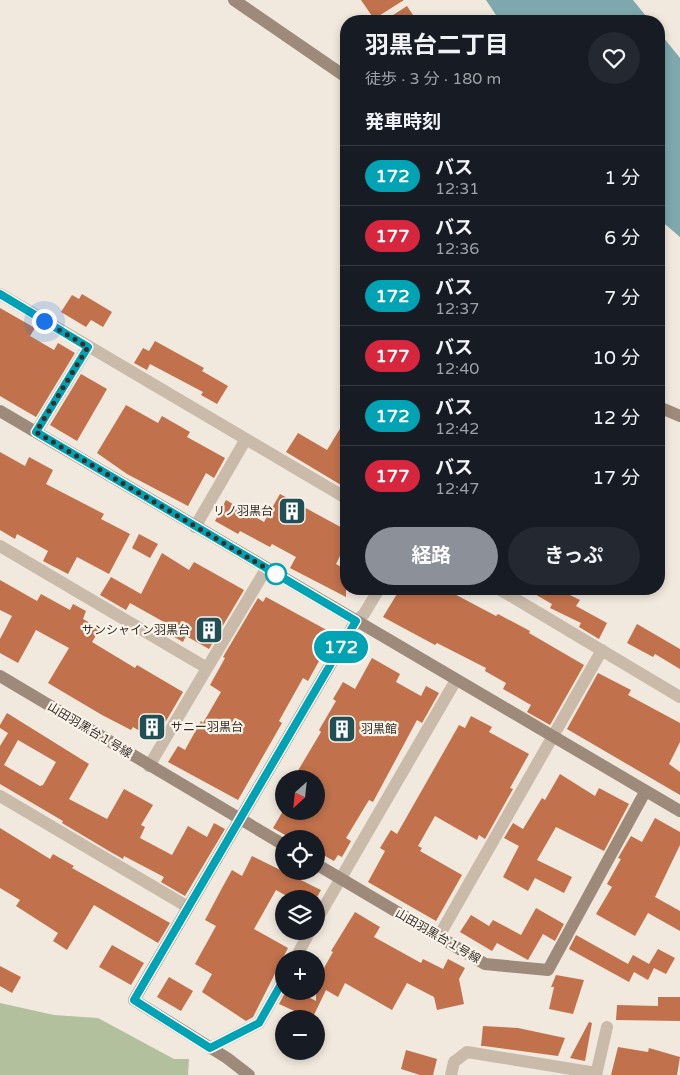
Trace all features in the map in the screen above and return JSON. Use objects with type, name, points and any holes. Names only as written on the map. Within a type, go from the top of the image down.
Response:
[{"type":"street","points":[[234,0],[340,73]]},
{"type":"street","points":[[0,294],[340,494]]},
{"type":"street","points":[[36,432],[88,347]]},
{"type":"street","points":[[665,410],[680,416]]},
{"type":"street","points":[[0,411],[680,811]]},
{"type":"street","points":[[195,527],[246,439]]},
{"type":"street","points":[[0,546],[207,668]]},
{"type":"street","points":[[149,766],[266,569]]},
{"type":"street","points":[[249,1075],[226,1058],[134,1000],[356,621],[364,614],[375,595]]},
{"type":"street","points":[[509,595],[680,697]]},
{"type":"street","points":[[439,936],[602,650]]},
{"type":"street","name":"山田羽黒台１号線","points":[[2,680],[275,839]]},
{"type":"street","points":[[325,905],[456,680]]},
{"type":"street","name":"山田羽黒台１号線","points":[[325,869],[485,964],[548,970],[645,792]]},
{"type":"street","points":[[0,796],[188,907]]},
{"type":"street","points":[[210,1048],[259,1023],[275,995]]},
{"type":"street","points":[[451,1075],[454,1062],[467,1052],[596,1074],[607,1027]]},
{"type":"green space","points":[[0,1003],[54,1015],[98,1018],[174,1059],[189,1059],[188,1075],[0,1075]]},
{"type":"water","points":[[486,0],[633,0],[645,15],[496,15]]},
{"type":"water","points":[[665,39],[680,58],[680,237],[665,224]]},
{"type":"building","points":[[361,0],[404,0],[380,15],[371,15]]},
{"type":"building","points":[[407,6],[413,15],[393,15]]},
{"type":"building","points":[[82,294],[112,312],[103,327],[91,320],[86,327],[61,312],[72,295],[79,299]]},
{"type":"building","points":[[0,308],[35,328],[30,336],[54,350],[58,343],[75,353],[36,417],[0,396]]},
{"type":"building","points":[[155,341],[204,368],[202,371],[228,386],[217,404],[201,395],[203,392],[150,364],[147,370],[134,363],[143,348],[149,351]]},
{"type":"building","points":[[81,374],[107,389],[77,441],[50,425]]},
{"type":"building","points":[[126,405],[158,423],[162,416],[190,432],[187,437],[225,458],[214,478],[206,473],[188,506],[127,474],[97,453]]},
{"type":"building","points":[[340,429],[340,484],[286,452],[298,433],[327,450]]},
{"type":"building","points":[[0,452],[25,466],[29,457],[53,470],[46,484],[104,514],[101,519],[130,534],[109,574],[77,557],[68,574],[43,561],[48,551],[17,534],[15,539],[0,530]]},
{"type":"building","points":[[280,494],[340,527],[340,556],[336,564],[340,566],[340,594],[290,568],[296,557],[272,544],[270,547],[240,531],[238,534],[215,521],[226,500],[264,522]]},
{"type":"building","points":[[139,534],[158,544],[150,558],[132,548]]},
{"type":"building","points":[[162,553],[189,570],[194,562],[244,590],[209,649],[186,636],[183,642],[167,633],[171,626],[130,603],[126,610],[100,595],[111,577],[141,594]]},
{"type":"building","points":[[0,580],[37,601],[41,594],[70,610],[73,604],[86,611],[83,619],[100,629],[92,642],[135,668],[137,665],[183,692],[155,740],[133,727],[131,730],[102,715],[48,683],[69,648],[36,630],[18,663],[0,653],[0,639],[12,616],[0,610]]},
{"type":"building","points":[[396,595],[456,595],[530,631],[529,633],[584,665],[550,725],[527,712],[531,705],[503,689],[506,683],[485,671],[486,668],[437,643],[435,645],[383,617]]},
{"type":"building","points":[[536,595],[570,595],[580,600],[576,606],[607,623],[599,639],[579,627],[581,623],[550,608],[552,604]]},
{"type":"building","points":[[266,597],[334,634],[308,681],[303,678],[279,721],[282,723],[238,800],[168,762],[178,746],[185,750],[201,721],[203,723],[221,692],[210,685],[225,658],[223,657],[258,598],[263,602]]},
{"type":"building","points":[[637,624],[680,649],[680,669],[655,654],[653,657],[627,643]]},
{"type":"building","points":[[372,658],[400,674],[396,682],[421,696],[426,686],[439,693],[422,723],[417,720],[373,802],[369,800],[346,838],[351,841],[342,857],[338,855],[334,861],[325,856],[325,830],[276,830],[273,828],[278,820],[325,820],[325,770],[298,770],[321,732],[319,730],[336,701],[333,699],[343,682],[355,689]]},
{"type":"building","points":[[598,673],[631,690],[628,695],[680,723],[680,742],[669,764],[680,772],[680,795],[567,729]]},
{"type":"building","points":[[7,713],[89,764],[69,799],[107,819],[124,789],[153,805],[141,825],[145,827],[140,838],[172,855],[188,826],[207,837],[214,823],[225,829],[185,896],[161,882],[164,877],[124,856],[123,859],[0,784],[0,746],[8,733],[0,728]],"holes":[[[18,740],[56,762],[43,785],[40,786],[4,765]]]},
{"type":"building","points":[[471,716],[492,727],[489,732],[529,754],[510,788],[513,789],[485,839],[479,835],[477,840],[435,816],[418,846],[422,848],[420,851],[462,875],[436,921],[368,882],[385,851],[380,848],[391,830],[397,834],[459,725],[465,728]]},
{"type":"building","points":[[560,774],[595,796],[599,788],[629,804],[604,851],[556,827],[537,860],[572,877],[564,893],[535,878],[528,891],[503,877],[519,846],[504,838],[513,823],[523,829],[542,798],[545,800]]},
{"type":"building","points":[[655,818],[680,832],[680,845],[655,897],[680,911],[680,931],[648,913],[635,936],[596,914],[612,887],[607,884],[621,859],[618,858],[631,836],[642,842]]},
{"type":"building","points":[[0,828],[50,859],[53,854],[74,866],[72,868],[170,923],[158,943],[94,905],[67,950],[53,941],[58,933],[16,906],[20,900],[0,888]]},
{"type":"building","points":[[252,856],[275,867],[275,880],[301,880],[321,890],[275,890],[254,929],[288,948],[287,950],[275,950],[275,974],[253,1017],[246,1021],[202,992],[212,974],[195,964],[216,926],[205,920],[232,870],[242,876]]},
{"type":"building","points":[[536,908],[564,924],[555,941],[543,934],[528,960],[497,943],[492,951],[460,932],[471,915],[489,926],[493,920],[521,935]]},
{"type":"building","points":[[355,912],[380,927],[374,937],[421,963],[423,959],[443,969],[448,959],[465,968],[459,979],[464,1004],[437,1010],[434,997],[407,983],[392,1010],[345,983],[338,997],[326,990],[325,992],[325,966],[333,952],[331,951]]},
{"type":"building","points":[[576,935],[628,964],[633,955],[649,964],[658,949],[675,958],[666,974],[654,968],[648,980],[634,972],[629,982],[569,949]]},
{"type":"building","points":[[112,945],[144,963],[131,985],[99,967]]},
{"type":"building","points":[[0,966],[21,977],[12,993],[0,986]]},
{"type":"building","points":[[556,975],[584,980],[573,1014],[549,1009],[554,987],[551,987]]},
{"type":"building","points":[[169,977],[193,991],[181,1011],[157,997]]},
{"type":"building","points":[[658,997],[680,997],[680,1021],[616,1020],[617,1005],[658,1006]]},
{"type":"building","points":[[281,1000],[321,1000],[316,1010],[292,1010],[279,1004]]},
{"type":"building","points":[[589,1022],[592,1023],[585,1061],[570,1058]]},
{"type":"building","points":[[483,1026],[518,1028],[565,1038],[558,1056],[481,1046]]},
{"type":"building","points":[[618,1047],[648,1052],[649,1048],[680,1057],[677,1075],[611,1075]]},
{"type":"building","points":[[406,1050],[437,1059],[433,1075],[420,1075],[401,1069]]},
{"type":"bus line","name":"172","points":[[0,294],[88,347],[36,432],[356,621],[134,1000],[210,1048],[259,1023],[275,995]]},
{"type":"place","name":"リノ羽黒台","points":[[292,511]]},
{"type":"place","name":"サンシャイン羽黒台","points":[[209,630]]},
{"type":"place","name":"サニー羽黒台","points":[[152,727]]},
{"type":"place","name":"羽黒館","points":[[342,729]]},
{"type":"route","points":[[44,321],[88,347],[36,432],[281,577],[276,574]]}]
